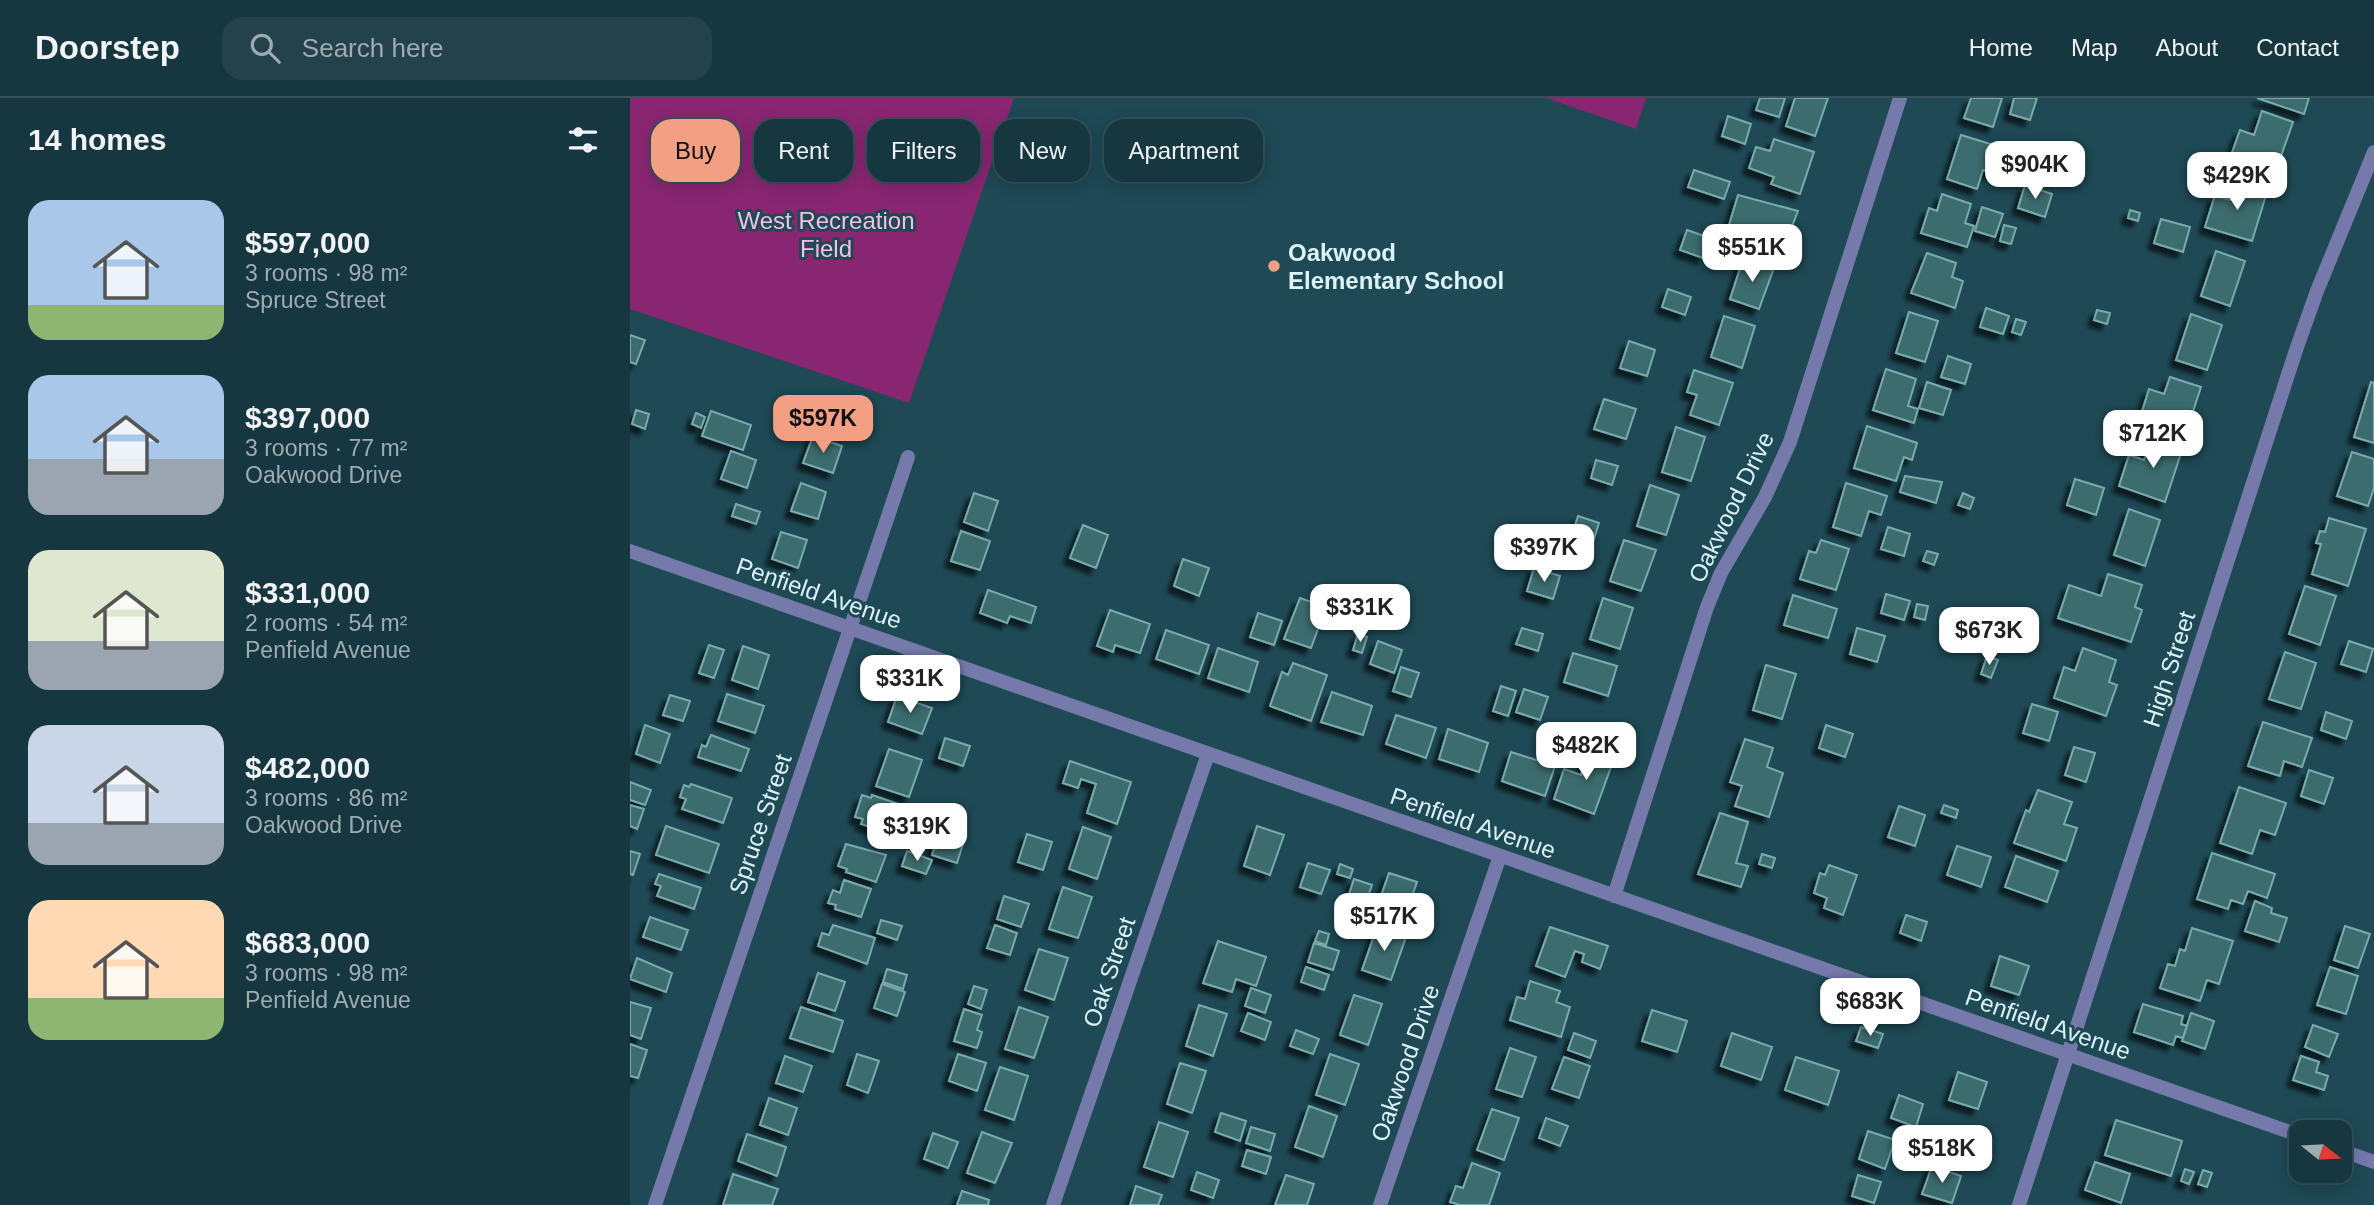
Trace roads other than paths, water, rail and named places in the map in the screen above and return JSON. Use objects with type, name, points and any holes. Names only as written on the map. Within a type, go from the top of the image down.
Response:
[{"type":"street","name":"Oakwood Drive","points":[[1614,896],[1721,573],[1765,497],[1790,442],[1900,98]]},
{"type":"street","name":"High Street","points":[[2019,1205],[2296,350],[2374,152]]},
{"type":"street","name":"Spruce Street","points":[[655,1205],[908,457]]},
{"type":"street","name":"Penfield Avenue","points":[[630,551],[2289,1132]]},
{"type":"street","name":"Oak Street","points":[[1053,1205],[1208,754]]},
{"type":"street","name":"Oakwood Drive","points":[[1380,1205],[1500,856]]},
{"type":"street","points":[[2352,1154],[2374,1162]]},
{"type":"place","name":"Oakwood Elementary School","points":[[1274,266]]},
{"type":"park label","name":"West Recreation Field","points":[[826,234]]}]
